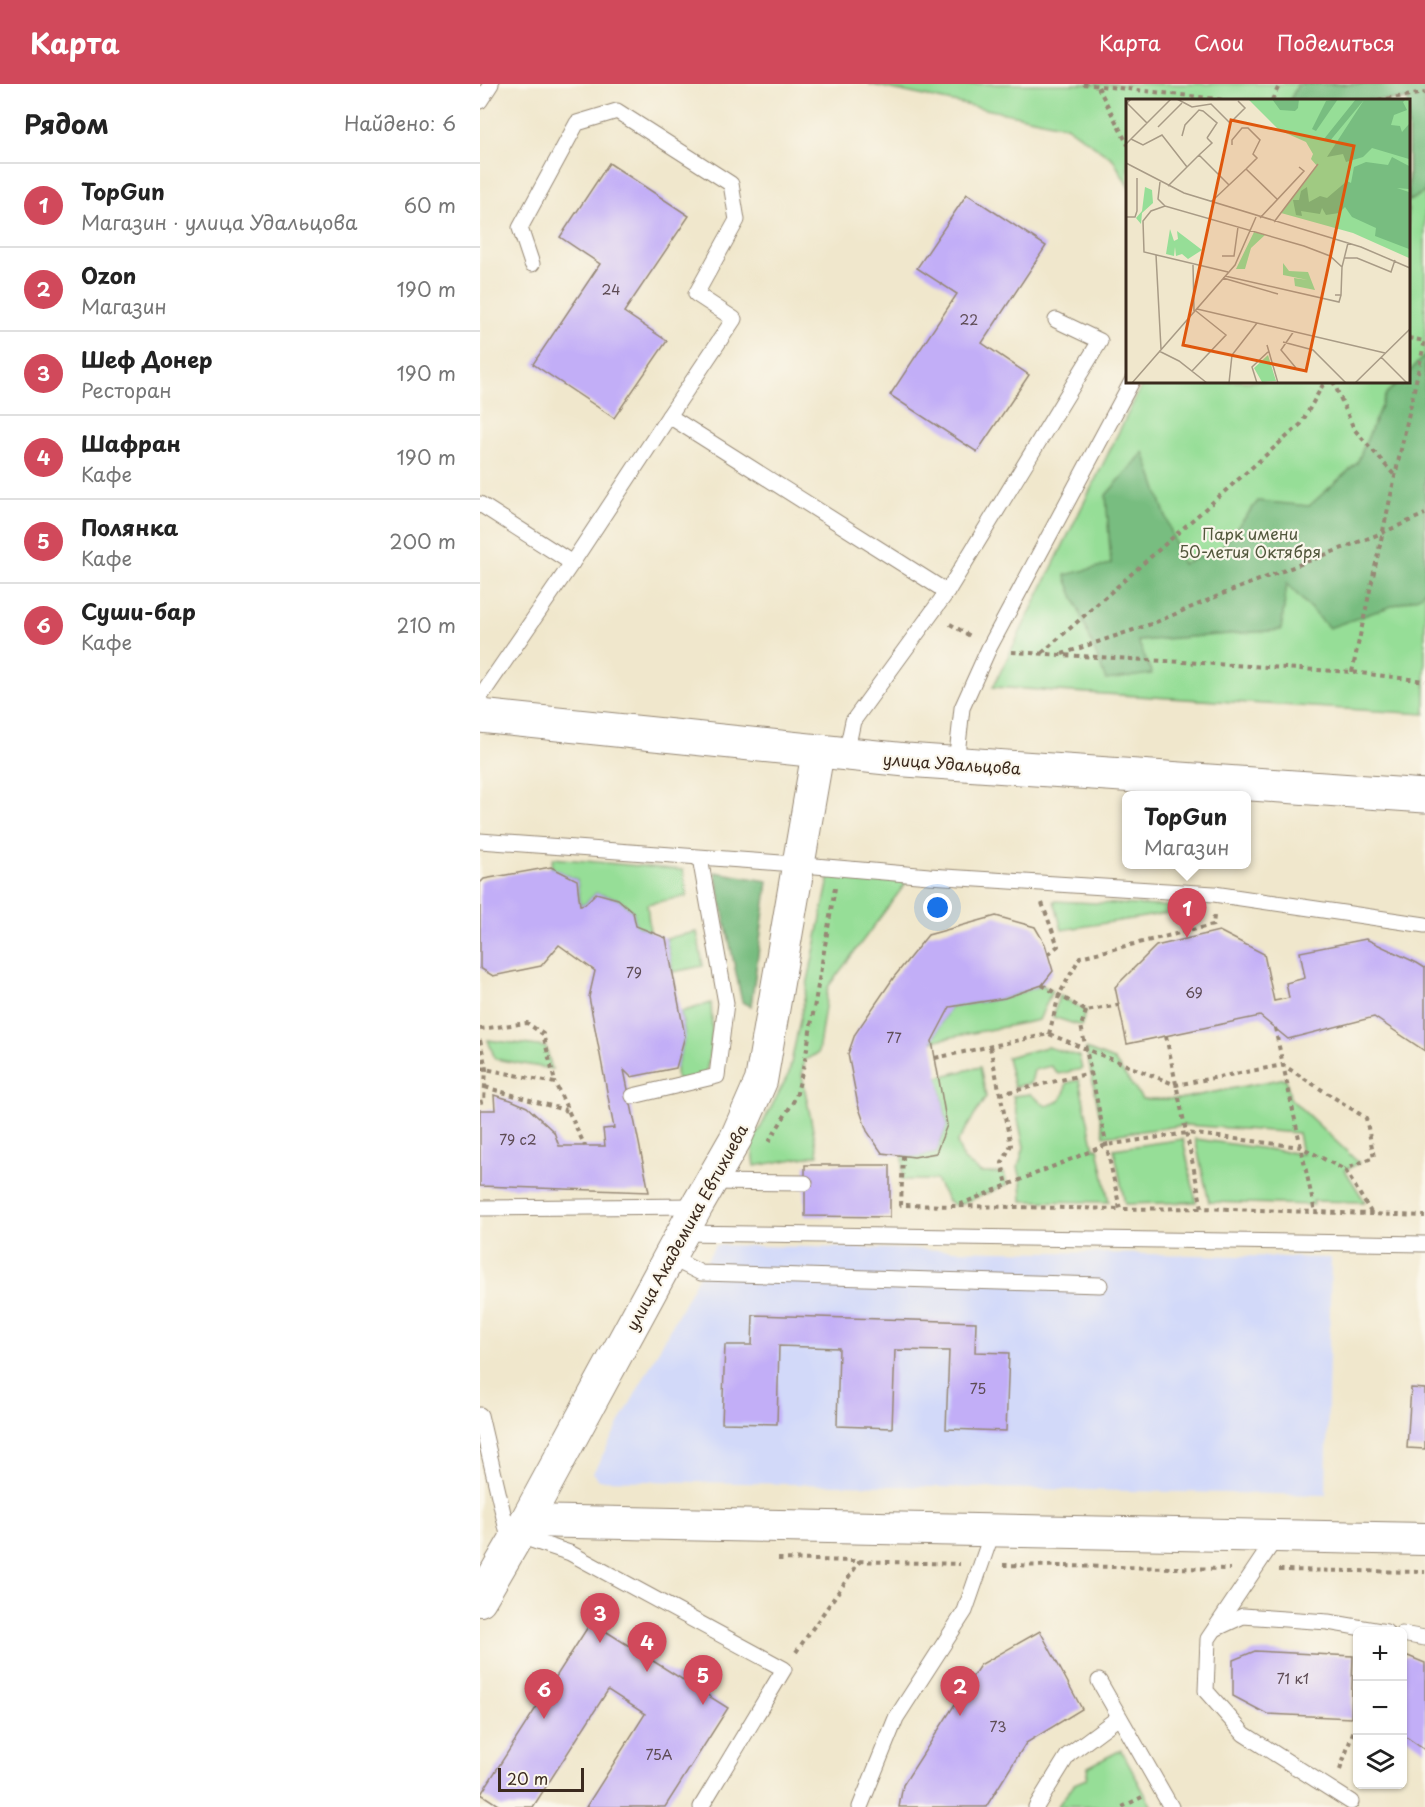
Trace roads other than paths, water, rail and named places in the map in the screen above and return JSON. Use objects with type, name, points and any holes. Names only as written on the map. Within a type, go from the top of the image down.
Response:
[{"type":"street","name":"улица Удальцова","points":[[480,716],[956,764],[1425,796]]},
{"type":"street","name":"улица Академика Евтихиева","points":[[480,1600],[736,1138],[761,1081],[799,866],[832,753]]},
{"type":"street","points":[[518,1534],[993,1530],[1425,1539]]},
{"type":"lane","points":[[480,101],[491,84]]},
{"type":"lane","points":[[480,697],[734,319],[696,294],[737,220],[730,184],[617,111],[577,123],[520,228],[532,264]]},
{"type":"lane","points":[[832,753],[947,592],[1100,341],[1056,320]]},
{"type":"lane","points":[[956,764],[962,708],[989,648],[1131,382]]},
{"type":"lane","points":[[669,416],[947,592]]},
{"type":"lane","points":[[480,504],[572,563]]},
{"type":"lane","points":[[480,841],[838,869],[1214,894],[1425,925]]},
{"type":"lane","points":[[633,1096],[717,1076],[726,1004],[700,858]]},
{"type":"lane","points":[[690,1220],[746,1182],[805,1184]]},
{"type":"lane","points":[[480,1208],[690,1220],[1425,1244]]},
{"type":"lane","points":[[690,1220],[701,1273],[1100,1285]]},
{"type":"lane","points":[[480,1414],[518,1534],[570,1553],[784,1669],[701,1807]]},
{"type":"lane","points":[[860,1807],[896,1718],[965,1611],[993,1530]]},
{"type":"lane","points":[[1277,1536],[1208,1639],[1206,1691],[1244,1734],[1352,1802]]},
{"type":"lane","points":[[1215,1629],[1243,1616],[1328,1622],[1357,1627]]},
{"type":"lane","points":[[1407,1635],[1425,1638]]},
{"type":"lane","points":[[1099,1682],[1171,1807]]},
{"type":"lane","points":[[1036,1807],[1068,1755],[1119,1717]]},
{"type":"place","name":"TopGun","points":[[1187,938]]},
{"type":"place","name":"Шеф Донер","points":[[600,1643]]},
{"type":"place","name":"Шафран","points":[[647,1672]]},
{"type":"place","name":"Полянка","points":[[703,1705]]},
{"type":"place","name":"Ozon","points":[[960,1716]]},
{"type":"place","name":"Суши-бар","points":[[544,1719]]},
{"type":"park label","name":"Парк имени 50-летия Октября","points":[[1250,542]]}]
